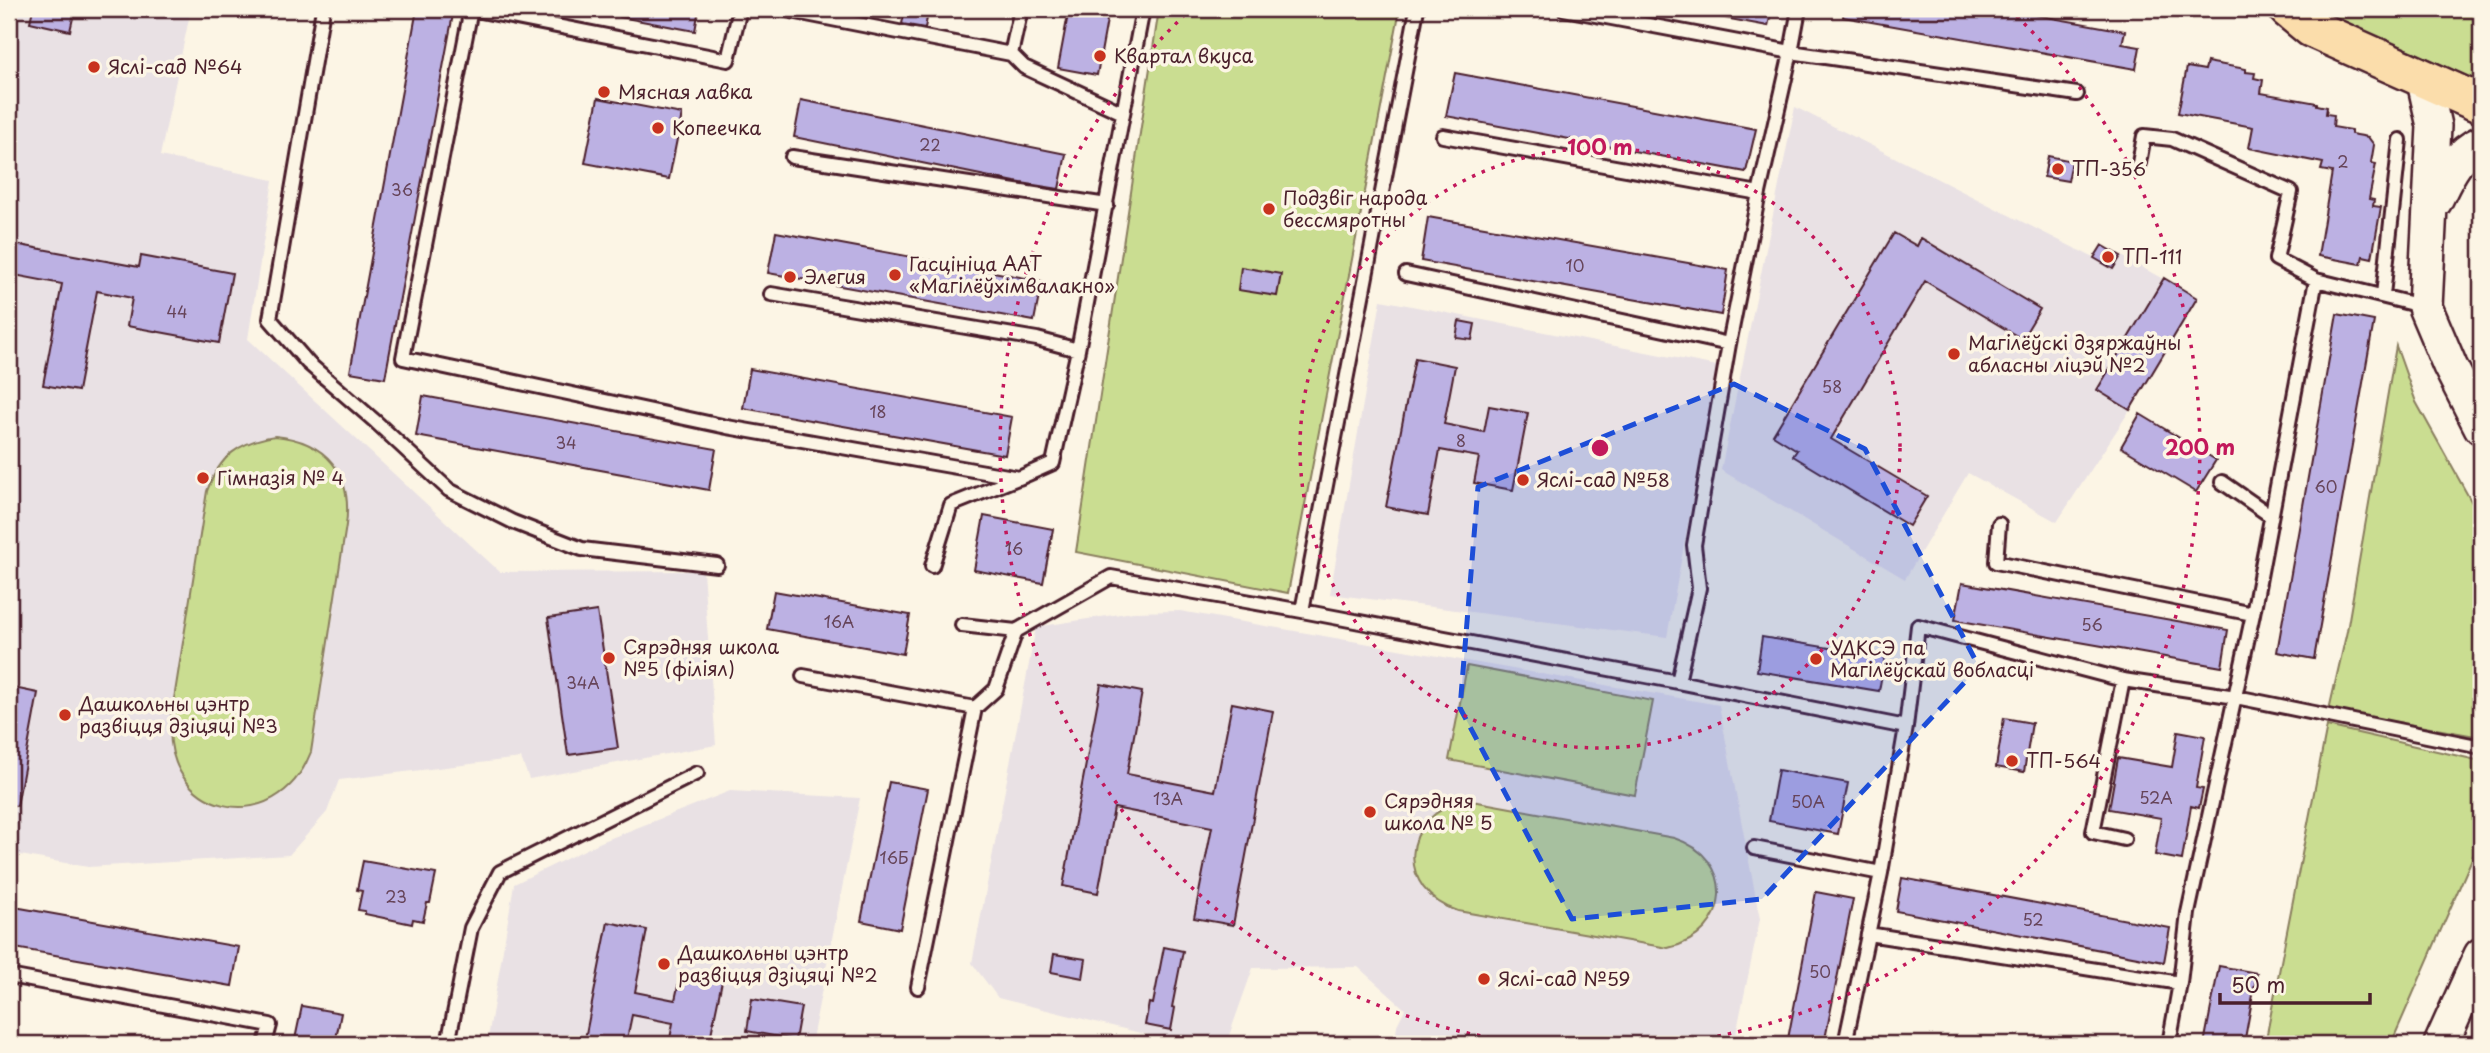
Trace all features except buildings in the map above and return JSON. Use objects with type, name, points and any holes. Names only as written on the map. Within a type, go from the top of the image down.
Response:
[{"type":"main road","points":[[2266,9],[2299,18],[2481,104]]},
{"type":"main road","points":[[2423,77],[2434,126],[2425,307],[2450,366],[2477,409]]},
{"type":"main road","points":[[2429,212],[2454,162],[2471,147],[2481,143]]},
{"type":"main road","points":[[2441,1044],[2481,955]]},
{"type":"lane","points":[[323,9],[270,319],[308,363],[449,490],[513,522],[582,549],[717,565]]},
{"type":"lane","points":[[740,9],[728,60],[471,9],[403,358],[727,427],[1019,478]]},
{"type":"lane","points":[[781,9],[1011,54],[1024,66],[1123,113]]},
{"type":"lane","points":[[1011,54],[1021,9]]},
{"type":"lane","points":[[932,566],[951,505],[1053,463],[1107,205],[1143,9]]},
{"type":"lane","points":[[1302,611],[1417,9]]},
{"type":"lane","points":[[1564,9],[1791,52],[2077,94]]},
{"type":"lane","points":[[1678,682],[1699,588],[1694,545],[1729,344],[1799,9]]},
{"type":"lane","points":[[1443,136],[1759,193]]},
{"type":"lane","points":[[2139,163],[2144,136],[2172,138],[2291,192],[2276,260],[2316,280],[2425,307]]},
{"type":"lane","points":[[2383,295],[2400,140]]},
{"type":"lane","points":[[792,158],[1107,205]]},
{"type":"lane","points":[[1406,274],[1729,344]]},
{"type":"lane","points":[[2169,1044],[2180,983],[2188,912],[2253,614],[2316,280]]},
{"type":"lane","points":[[771,295],[1037,339],[1078,350]]},
{"type":"lane","points":[[2222,482],[2271,516]]},
{"type":"lane","points":[[1999,524],[1996,562],[2253,614]]},
{"type":"lane","points":[[962,625],[1016,631],[1111,577],[1906,727]]},
{"type":"lane","points":[[1845,1044],[1881,873],[1906,727],[1918,626],[2123,680],[2236,696],[2481,747]]},
{"type":"lane","points":[[918,987],[975,708],[996,689],[1016,631]]},
{"type":"lane","points":[[803,676],[975,708]]},
{"type":"lane","points":[[2123,680],[2093,832],[2124,839]]},
{"type":"lane","points":[[448,1044],[471,928],[500,873],[697,773]]},
{"type":"lane","points":[[1754,848],[1881,873]]},
{"type":"lane","points":[[1868,934],[2180,983]]},
{"type":"lane","points":[[9,976],[270,1024],[265,1044]]},
{"type":"highlighted area","points":[[1734,384],[1865,449],[1979,667],[1762,899],[1572,919],[1460,708],[1478,487]]},
{"type":"shaded area","name":"Гімназія № 4","points":[[9,9],[191,9],[160,156],[273,180],[248,339],[500,572],[703,571],[716,745],[529,779],[521,758],[339,780],[327,812],[289,855],[88,867],[9,853]]},
{"type":"shaded area","name":"Магілёўскі дзяржаўны абласны ліцэй №2","points":[[1795,107],[2094,258],[2102,245],[2197,298],[2130,410],[2057,522],[1968,473],[1905,579],[1721,470]]},
{"type":"shaded area","name":"Яслі-сад №58","points":[[1381,300],[1717,366],[1667,637],[1330,594]]},
{"type":"shaded area","name":"Сярэдняя школа № 5","points":[[1180,611],[1719,705],[1760,919],[1734,1044],[1395,1044],[1397,1025],[1405,1009],[1358,967],[1253,968],[1226,1044],[1172,1044],[1173,1041],[998,998],[972,963],[1036,627],[1133,612]]},
{"type":"shaded area","name":"Дашкольны цэнтр развіцця дзіцяці №2","points":[[730,791],[860,798],[811,1044],[487,1044],[514,884],[601,842]]},
{"type":"green space","points":[[1159,9],[1400,9],[1288,593],[1076,552]]},
{"type":"green space","points":[[2309,9],[2481,9],[2481,83],[2414,52]]},
{"type":"green space","points":[[2396,346],[2416,402],[2481,519],[2481,737],[2329,710],[2347,631]]},
{"type":"green space","points":[[275,436],[309,445],[332,463],[345,490],[346,525],[311,752],[294,780],[273,798],[248,806],[224,805],[201,795],[183,777],[172,751],[171,718],[207,491],[218,468],[232,453],[251,442]]},
{"type":"green space","points":[[1467,666],[1653,701],[1635,795],[1449,760]]},
{"type":"green space","points":[[2327,726],[2481,761],[2481,838],[2391,1044],[2265,1044]]},
{"type":"green space","points":[[1464,801],[1674,838],[1694,848],[1709,862],[1717,878],[1719,895],[1715,912],[1705,928],[1690,940],[1668,948],[1458,911],[1438,901],[1423,887],[1415,871],[1413,854],[1417,837],[1427,821],[1443,809]]},
{"type":"place","name":"Квартал вкуса","points":[[1100,56]]},
{"type":"place","name":"Яслі-сад №64","points":[[94,67]]},
{"type":"place","name":"Мясная лавка","points":[[604,92]]},
{"type":"place","name":"Копеечка","points":[[658,128]]},
{"type":"place","name":"ТП-356","points":[[2058,169]]},
{"type":"place","name":"Подзвіг народа бессмяротны","points":[[1269,209]]},
{"type":"place","name":"ТП-111","points":[[2108,257]]},
{"type":"place","name":"Гасцініца ААТ «Магілёўхімвалакно»","points":[[895,275]]},
{"type":"place","name":"Элегия","points":[[790,277]]},
{"type":"place","name":"Магілёўскі дзяржаўны абласны ліцэй №2","points":[[1954,354]]},
{"type":"place","name":"Гімназія № 4","points":[[203,478]]},
{"type":"place","name":"Яслі-сад №58","points":[[1523,480]]},
{"type":"place","name":"Сярэдняя школа №5 (філіял)","points":[[609,658]]},
{"type":"place","name":"УДКСЭ па Магілёўскай вобласці","points":[[1816,659]]},
{"type":"place","name":"Дашкольны цэнтр развіцця дзіцяці №3","points":[[65,715]]},
{"type":"place","name":"ТП-564","points":[[2012,761]]},
{"type":"place","name":"Сярэдняя школа № 5","points":[[1370,812]]},
{"type":"place","name":"Дашкольны цэнтр развіцця дзіцяці №2","points":[[664,964]]},
{"type":"place","name":"Яслі-сад №59","points":[[1484,979]]}]
